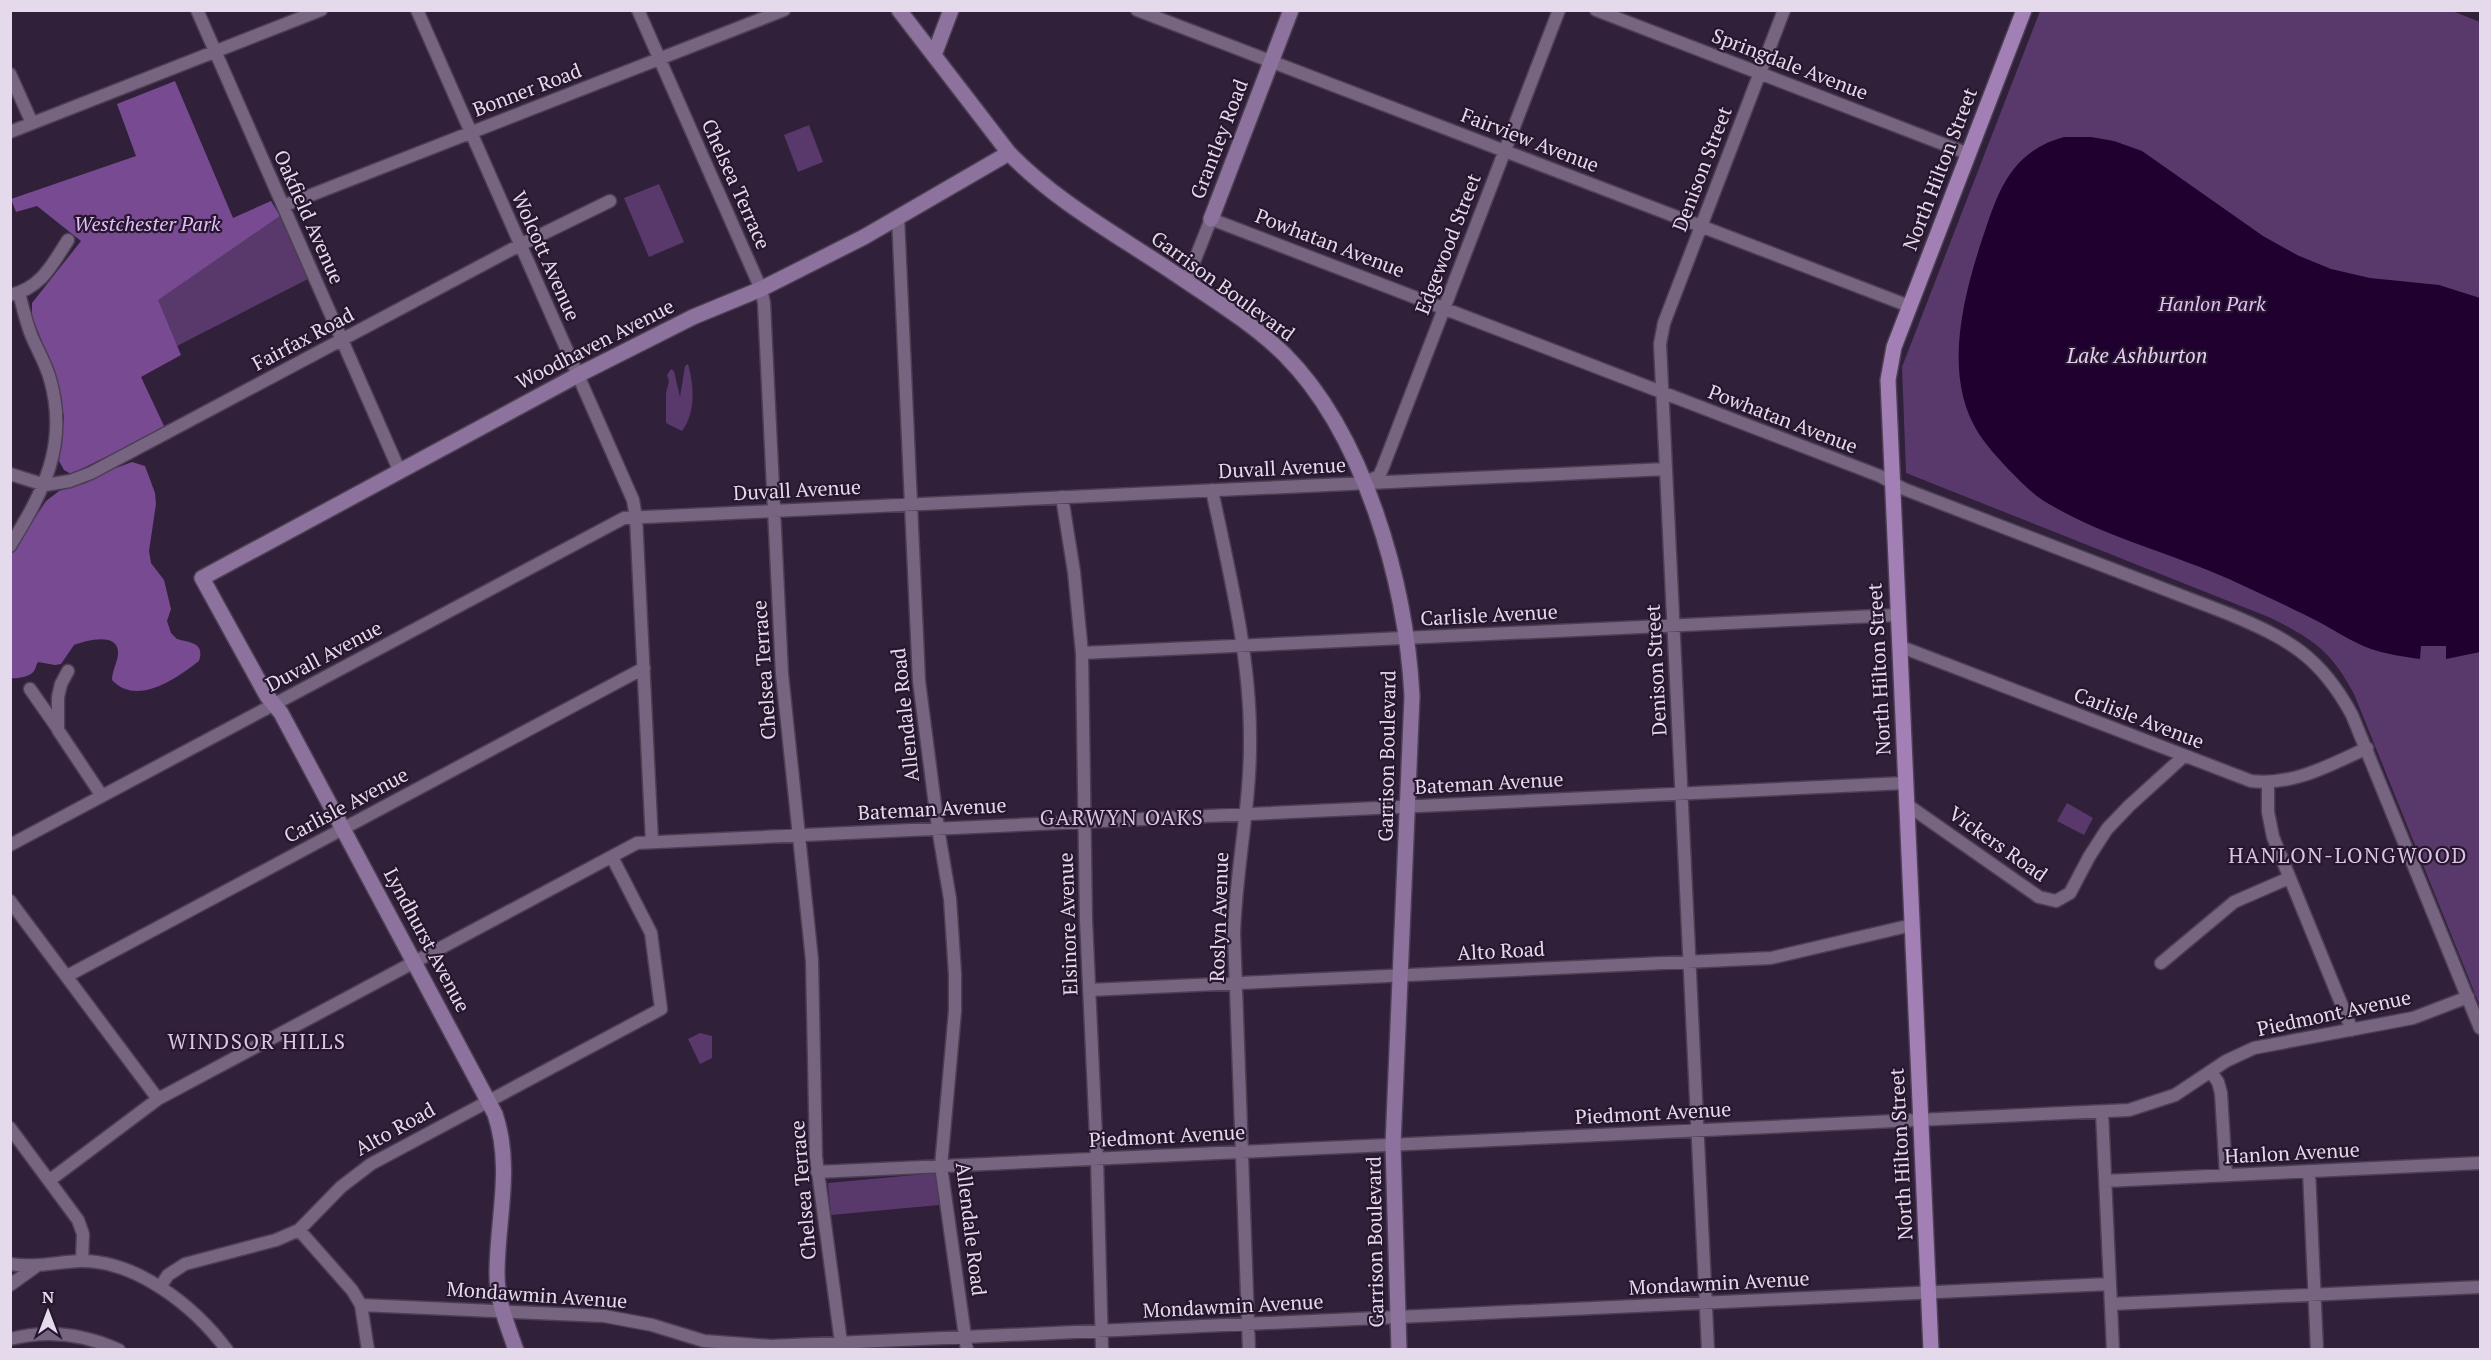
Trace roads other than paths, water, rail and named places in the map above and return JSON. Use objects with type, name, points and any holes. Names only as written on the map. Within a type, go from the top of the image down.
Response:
[{"type":"main road","name":"North Hilton Street","points":[[1931,1350],[1888,380],[1894,347],[2024,10]]},
{"type":"street","name":"Oakfield Avenue","points":[[197,10],[399,472]]},
{"type":"street","points":[[10,132],[321,10]]},
{"type":"street","name":"Wolcott Avenue","points":[[417,10],[633,500],[636,518],[652,842]]},
{"type":"street","name":"Chelsea Terrace","points":[[638,10],[762,289],[782,674],[812,960],[817,1172],[842,1346]]},
{"type":"street","name":"Bonner Road","points":[[283,206],[784,10]]},
{"type":"street","name":"Garrison Boulevard","points":[[899,10],[1009,153],[1024,168],[1057,194],[1270,341],[1299,371],[1329,412],[1364,483],[1393,572],[1407,638],[1412,696],[1393,1145],[1399,1350]]},
{"type":"street","points":[[934,55],[951,10]]},
{"type":"street","name":"Fairview Avenue","points":[[1137,10],[1910,306]]},
{"type":"street","name":"Grantley Road","points":[[1186,282],[1291,10]]},
{"type":"street","name":"Edgewood Street","points":[[1364,483],[1379,476],[1559,10]]},
{"type":"street","name":"Springdale Avenue","points":[[1596,10],[1969,154]]},
{"type":"street","name":"Denison Street","points":[[1708,1350],[1661,333],[1784,10]]},
{"type":"street","points":[[10,74],[32,123]]},
{"type":"street","name":"Woodhaven Avenue","points":[[202,578],[578,375],[693,317],[762,289],[855,242],[1009,153]]},
{"type":"street","name":"Fairfax Road","points":[[10,474],[45,485],[70,481],[112,463],[520,245],[610,201]]},
{"type":"street","name":"Allendale Road","points":[[898,217],[921,700],[950,899],[955,974],[955,1011],[941,1166],[967,1344]]},
{"type":"street","name":"Powhatan Avenue","points":[[1211,219],[1880,476],[1892,483],[2261,627],[2308,656],[2343,697],[2367,748],[2481,1028]]},
{"type":"street","points":[[10,546],[45,485],[55,447],[55,398],[45,363],[15,294],[39,282],[68,240]]},
{"type":"street","name":"Duvall Avenue","points":[[10,845],[624,518],[1666,469]]},
{"type":"street","name":"Roslyn Avenue","points":[[1212,490],[1243,646],[1249,700],[1250,740],[1235,904],[1235,983],[1249,1350]]},
{"type":"street","name":"Elsinore Avenue","points":[[1062,497],[1074,572],[1082,653],[1085,739],[1084,822],[1102,1350]]},
{"type":"street","name":"Lyndhurst Avenue","points":[[202,578],[267,696],[275,704],[489,1099],[503,1144],[504,1181],[497,1276],[502,1310],[516,1350]]},
{"type":"street","name":"Carlisle Avenue","points":[[1082,653],[1898,615]]},
{"type":"street","name":"Carlisle Avenue","points":[[1899,646],[2234,776],[2268,783],[2288,780],[2367,748]]},
{"type":"street","name":"Carlisle Avenue","points":[[67,976],[644,668]]},
{"type":"street","points":[[58,730],[58,697],[61,684],[68,671]]},
{"type":"street","points":[[30,689],[102,796]]},
{"type":"street","name":"Vickers Road","points":[[1906,804],[2039,897],[2048,901],[2056,901],[2070,893],[2089,857],[2113,823],[2184,756]]},
{"type":"street","name":"Bateman Avenue","points":[[50,1180],[158,1099],[638,843],[1905,783]]},
{"type":"street","points":[[2268,783],[2269,822],[2289,878],[2352,1030]]},
{"type":"street","name":"Alto Road","points":[[160,1287],[168,1275],[185,1264],[276,1239],[299,1230],[352,1176],[489,1099],[661,1009],[651,933],[612,857]]},
{"type":"street","points":[[2162,963],[2234,902],[2289,878]]},
{"type":"street","points":[[10,902],[158,1099]]},
{"type":"street","name":"Alto Road","points":[[1089,990],[1785,956],[1912,925]]},
{"type":"street","name":"Piedmont Avenue","points":[[817,1172],[2129,1110],[2162,1101],[2187,1089],[2226,1061],[2254,1048],[2413,1018],[2468,997]]},
{"type":"street","points":[[2211,1072],[2218,1082],[2221,1093],[2226,1175]]},
{"type":"street","points":[[2103,1112],[2113,1350]]},
{"type":"street","points":[[10,1128],[78,1220],[83,1234],[82,1261]]},
{"type":"street","name":"Hanlon Avenue","points":[[2106,1181],[2481,1163]]},
{"type":"street","points":[[2309,1171],[2317,1350]]},
{"type":"street","points":[[299,1230],[352,1290],[361,1305],[369,1350]]},
{"type":"street","points":[[10,1264],[38,1265],[82,1261],[116,1268],[160,1287],[198,1315],[227,1350]]},
{"type":"street","points":[[10,1285],[38,1265]]},
{"type":"street","name":"Mondawmin Avenue","points":[[361,1305],[604,1316],[652,1325],[723,1344],[842,1346],[967,1344],[1102,1331],[2110,1284]]},
{"type":"street","points":[[2111,1304],[2481,1287]]},
{"type":"street","points":[[10,1339],[43,1333],[64,1333],[100,1341],[119,1350]]},
{"type":"water","name":"Lake Ashburton","points":[[2064,137],[2091,137],[2114,141],[2142,151],[2263,236],[2297,255],[2331,269],[2370,278],[2439,285],[2480,298],[2480,652],[2446,659],[2446,646],[2421,646],[2420,659],[2389,654],[2365,646],[2229,579],[2070,516],[2033,493],[1989,447],[1968,413],[1962,390],[1959,343],[1966,294],[1991,213],[2006,180],[2029,154],[2044,144]]},
{"type":"district","name":"GARWYN OAKS","points":[[1122,818]]},
{"type":"district","name":"HANLON-LONGWOOD","points":[[2348,856]]},
{"type":"district","name":"WINDSOR HILLS","points":[[257,1042]]},
{"type":"park label","name":"Westchester Park","points":[[147,224]]},
{"type":"park label","name":"Hanlon Park","points":[[2212,304]]}]
